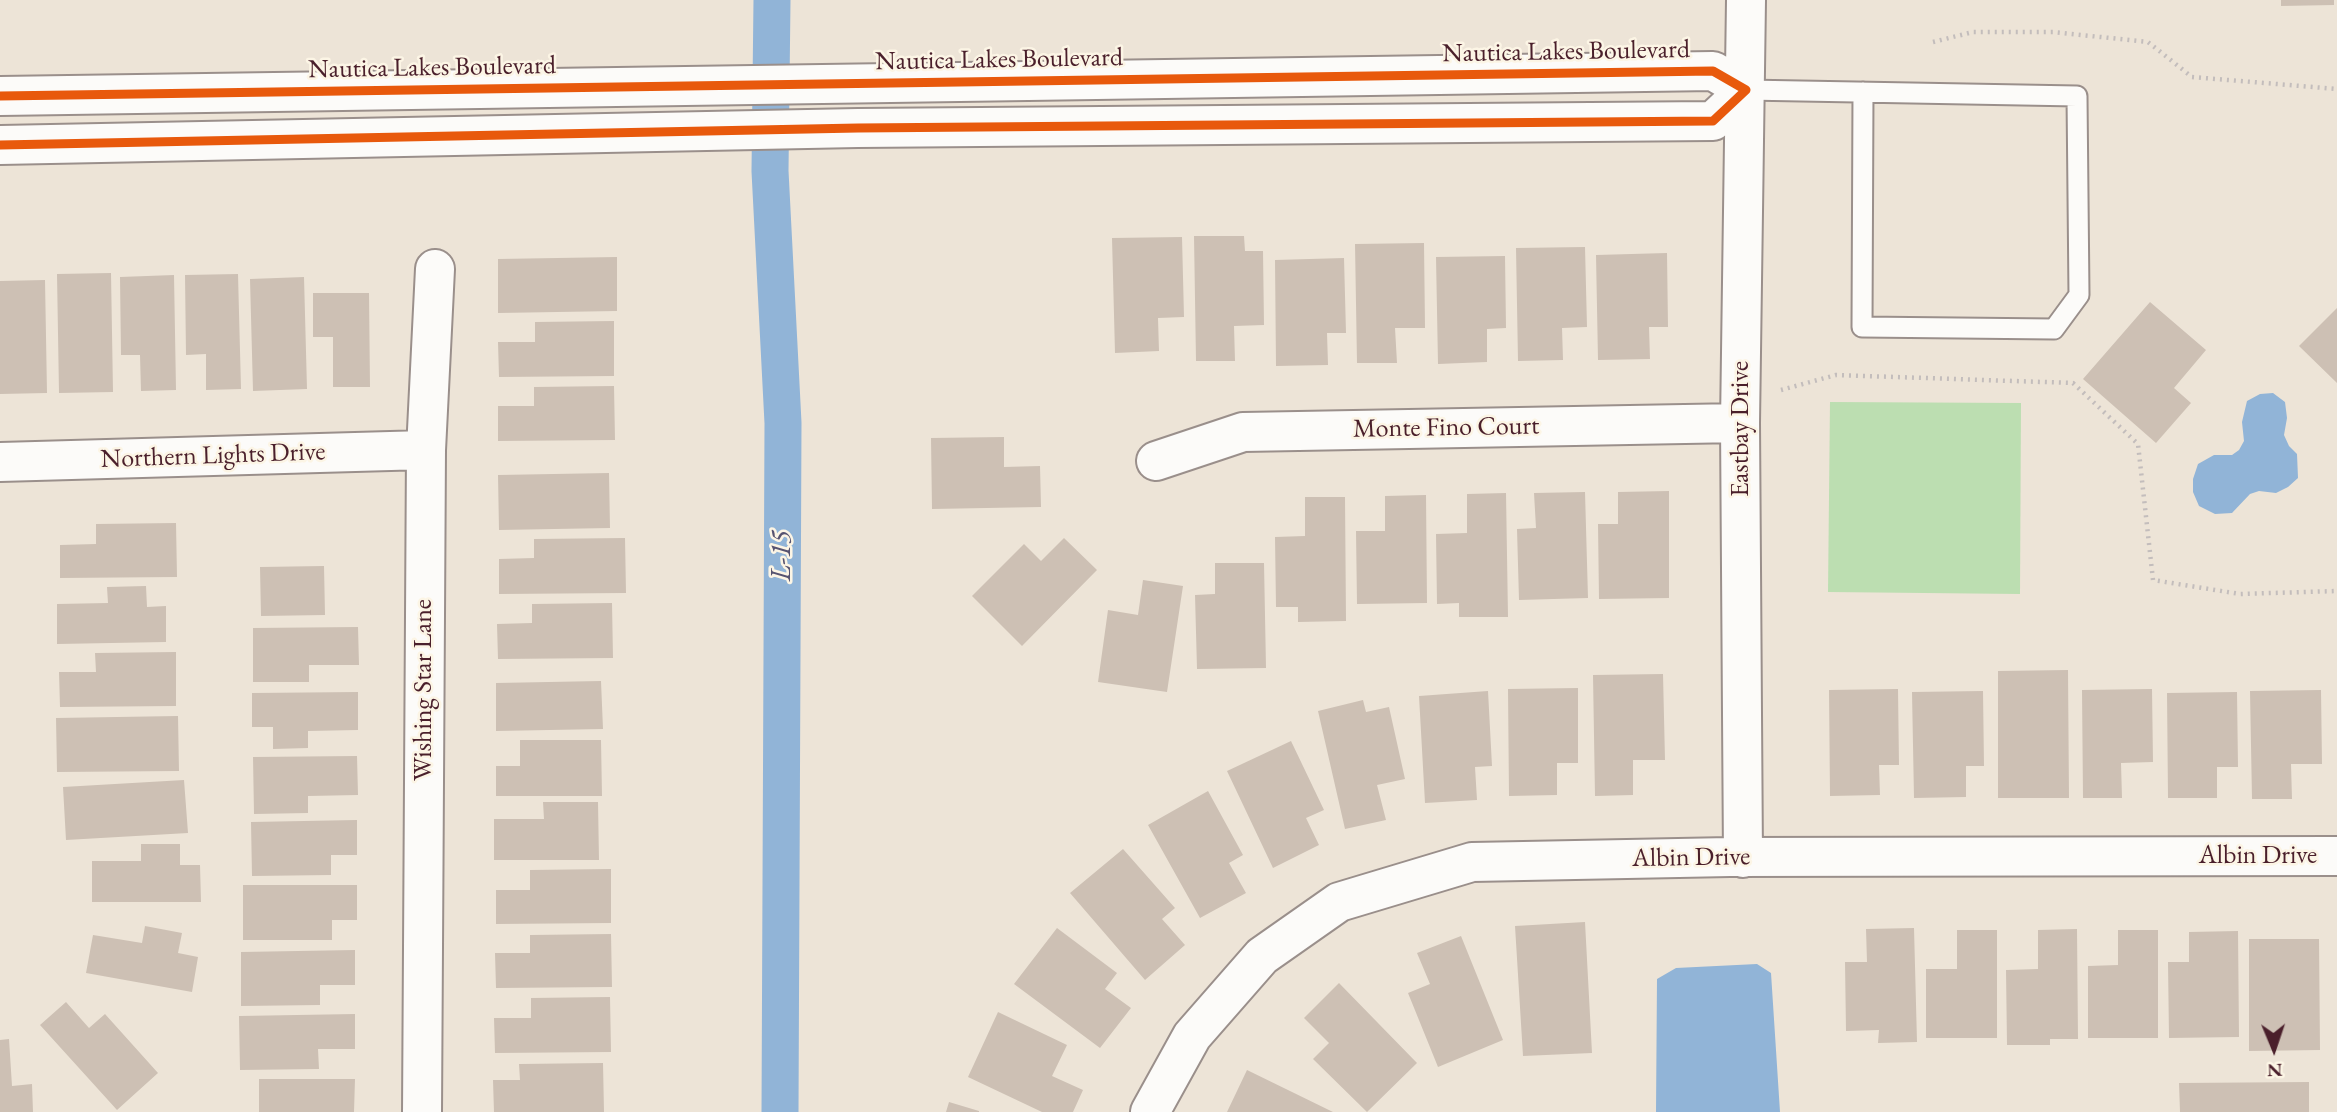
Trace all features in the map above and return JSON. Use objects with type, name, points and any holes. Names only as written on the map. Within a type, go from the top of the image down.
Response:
[{"type":"street","name":"Eastbay Drive","points":[[1743,858],[1740,423],[1746,0]]},
{"type":"street","name":"Nautica Lakes Boulevard","points":[[0,96],[1713,71],[1746,90]]},
{"type":"street","points":[[0,145],[858,128],[1713,121],[1746,90]]},
{"type":"street","name":"Wishing Star Lane","points":[[422,1112],[426,450],[435,269]]},
{"type":"street","name":"Monte Fino Court","points":[[1156,461],[1243,432],[1740,423]]},
{"type":"street","name":"Northern Lights Drive","points":[[0,462],[426,450]]},
{"type":"street","name":"Albin Drive","points":[[1150,1112],[1192,1035],[1262,956],[1339,902],[1472,862],[1743,858],[2337,856]]},
{"type":"lane","points":[[1746,90],[1863,92],[2077,96],[2079,295],[2053,328],[1862,327],[1863,92]]},
{"type":"path","points":[[1933,42],[1973,32],[2053,32],[2148,42],[2192,77],[2337,89]]},
{"type":"path","points":[[1781,390],[1836,375],[2073,383],[2138,444],[2153,580],[2240,594],[2337,591]]},
{"type":"green space","points":[[1830,402],[2021,403],[2020,594],[1828,592]]},
{"type":"water","points":[[2273,393],[2285,402],[2287,418],[2284,435],[2297,454],[2298,478],[2276,493],[2259,491],[2250,494],[2232,513],[2215,514],[2199,506],[2193,492],[2193,479],[2198,464],[2214,455],[2232,455],[2239,450],[2244,441],[2242,422],[2247,401],[2260,394]]},
{"type":"water","points":[[1757,964],[1771,973],[1780,1112],[1656,1112],[1657,979],[1676,968]]},
{"type":"building","points":[[2281,0],[2334,0],[2334,5],[2281,6]]},
{"type":"building","points":[[1194,236],[1244,236],[1245,251],[1263,251],[1264,325],[1234,326],[1235,361],[1196,361]]},
{"type":"building","points":[[1182,237],[1184,317],[1158,318],[1159,351],[1115,353],[1112,238]]},
{"type":"building","points":[[1424,243],[1425,328],[1395,328],[1397,363],[1357,363],[1355,244]]},
{"type":"building","points":[[1585,247],[1587,327],[1562,328],[1563,360],[1518,361],[1516,248]]},
{"type":"building","points":[[1667,253],[1668,327],[1649,327],[1650,359],[1598,360],[1596,255]]},
{"type":"building","points":[[1505,256],[1506,328],[1487,329],[1487,362],[1438,364],[1436,257]]},
{"type":"building","points":[[617,257],[617,311],[498,313],[498,259]]},
{"type":"building","points":[[1344,258],[1346,333],[1327,333],[1328,365],[1276,366],[1275,260]]},
{"type":"building","points":[[111,273],[113,392],[59,393],[57,274]]},
{"type":"building","points":[[238,274],[241,389],[206,390],[206,354],[186,355],[185,275]]},
{"type":"building","points":[[174,275],[176,390],[141,391],[140,355],[121,355],[120,277]]},
{"type":"building","points":[[304,277],[307,389],[253,391],[250,279]]},
{"type":"building","points":[[45,280],[47,393],[0,394],[0,281]]},
{"type":"building","points":[[313,293],[369,293],[370,387],[333,387],[333,337],[313,337]]},
{"type":"building","points":[[2150,302],[2206,350],[2174,388],[2191,403],[2156,443],[2083,379]]},
{"type":"building","points":[[2337,308],[2337,383],[2299,346]]},
{"type":"building","points":[[614,321],[614,376],[499,377],[498,342],[535,342],[535,322]]},
{"type":"building","points":[[614,386],[615,440],[498,441],[498,406],[534,406],[534,387]]},
{"type":"building","points":[[1004,437],[1004,467],[1040,466],[1041,507],[932,509],[931,438]]},
{"type":"building","points":[[609,473],[610,528],[499,530],[498,475]]},
{"type":"building","points":[[1669,491],[1669,598],[1599,599],[1598,524],[1618,524],[1618,492]]},
{"type":"building","points":[[1585,492],[1588,598],[1519,600],[1517,529],[1536,528],[1534,493]]},
{"type":"building","points":[[1506,493],[1508,617],[1459,617],[1459,603],[1437,604],[1436,534],[1467,533],[1467,494]]},
{"type":"building","points":[[1426,495],[1427,603],[1357,604],[1356,531],[1385,531],[1385,496]]},
{"type":"building","points":[[1305,497],[1345,497],[1346,621],[1298,622],[1298,607],[1276,607],[1275,537],[1305,536]]},
{"type":"building","points":[[176,523],[177,577],[60,578],[60,545],[96,544],[96,524]]},
{"type":"building","points":[[625,538],[626,593],[499,594],[499,559],[534,558],[534,539]]},
{"type":"building","points":[[1064,538],[1097,570],[1022,646],[972,596],[1024,544],[1041,561]]},
{"type":"building","points":[[1215,563],[1264,563],[1266,668],[1197,669],[1195,595],[1215,594]]},
{"type":"building","points":[[324,566],[325,615],[261,616],[260,567]]},
{"type":"building","points":[[1143,580],[1183,586],[1167,692],[1098,682],[1108,610],[1138,615]]},
{"type":"building","points":[[146,586],[147,607],[166,606],[166,642],[57,644],[57,604],[108,603],[107,587]]},
{"type":"building","points":[[612,603],[613,658],[498,659],[497,624],[532,623],[532,604]]},
{"type":"building","points":[[358,627],[359,665],[309,665],[309,682],[253,682],[253,628]]},
{"type":"building","points":[[176,652],[176,706],[60,707],[59,672],[96,672],[95,653]]},
{"type":"building","points":[[2068,670],[2069,798],[1998,798],[1998,671]]},
{"type":"building","points":[[1663,674],[1665,760],[1633,760],[1633,795],[1595,796],[1593,675]]},
{"type":"building","points":[[601,681],[603,729],[496,731],[496,683]]},
{"type":"building","points":[[1578,688],[1578,763],[1557,763],[1557,795],[1509,796],[1508,689]]},
{"type":"building","points":[[1898,689],[1899,765],[1879,765],[1880,795],[1830,796],[1829,690]]},
{"type":"building","points":[[2152,689],[2153,762],[2121,763],[2122,798],[2083,798],[2082,690]]},
{"type":"building","points":[[2321,690],[2322,764],[2291,764],[2292,799],[2252,799],[2250,691]]},
{"type":"building","points":[[1488,691],[1492,766],[1475,767],[1477,800],[1425,803],[1419,696]]},
{"type":"building","points":[[1983,691],[1984,766],[1966,766],[1966,797],[1914,798],[1912,692]]},
{"type":"building","points":[[358,692],[358,730],[308,731],[308,748],[273,749],[273,727],[252,727],[252,693]]},
{"type":"building","points":[[2237,692],[2238,767],[2217,767],[2217,798],[2168,798],[2167,693]]},
{"type":"building","points":[[1363,700],[1366,712],[1389,707],[1405,779],[1377,785],[1386,820],[1345,829],[1318,711]]},
{"type":"building","points":[[178,716],[179,771],[57,772],[56,718]]},
{"type":"building","points":[[520,740],[601,740],[602,796],[496,796],[496,766],[520,766]]},
{"type":"building","points":[[1291,741],[1324,810],[1306,818],[1319,845],[1273,868],[1227,771]]},
{"type":"building","points":[[357,756],[358,795],[308,796],[308,813],[254,814],[253,757]]},
{"type":"building","points":[[184,780],[188,833],[66,840],[63,787]]},
{"type":"building","points":[[1208,791],[1243,855],[1229,863],[1246,893],[1200,918],[1148,825]]},
{"type":"building","points":[[543,802],[598,802],[599,860],[494,860],[494,819],[544,819]]},
{"type":"building","points":[[357,820],[357,855],[331,855],[331,875],[252,876],[251,822]]},
{"type":"building","points":[[141,844],[180,844],[180,865],[200,865],[201,902],[92,902],[92,861],[141,861]]},
{"type":"building","points":[[1123,849],[1175,908],[1162,919],[1185,945],[1145,980],[1070,893]]},
{"type":"building","points":[[611,869],[611,923],[496,924],[496,890],[530,890],[530,870]]},
{"type":"building","points":[[243,885],[357,885],[357,920],[332,920],[332,940],[243,940]]},
{"type":"building","points":[[1585,922],[1592,1053],[1523,1056],[1515,926]]},
{"type":"building","points":[[145,926],[182,933],[178,953],[198,957],[192,992],[86,973],[93,935],[142,943]]},
{"type":"building","points":[[1057,928],[1117,973],[1105,989],[1131,1008],[1100,1048],[1014,984]]},
{"type":"building","points":[[1914,928],[1917,1042],[1878,1043],[1879,1030],[1846,1031],[1845,962],[1867,962],[1866,929]]},
{"type":"building","points":[[2077,929],[2078,1039],[2050,1039],[2050,1045],[2007,1045],[2006,970],[2038,969],[2038,930]]},
{"type":"building","points":[[1957,930],[1997,930],[1997,1038],[1926,1038],[1926,969],[1957,969]]},
{"type":"building","points":[[2118,930],[2158,930],[2158,1038],[2088,1038],[2088,966],[2118,965]]},
{"type":"building","points":[[2238,931],[2239,1037],[2169,1038],[2168,962],[2189,962],[2189,932]]},
{"type":"building","points":[[611,934],[612,987],[496,988],[495,953],[530,953],[530,935]]},
{"type":"building","points":[[1461,936],[1503,1040],[1438,1067],[1408,993],[1430,984],[1417,953]]},
{"type":"building","points":[[2249,939],[2319,939],[2320,1050],[2249,1051]]},
{"type":"building","points":[[355,950],[355,985],[320,985],[320,1005],[241,1006],[241,952]]},
{"type":"building","points":[[1339,983],[1417,1063],[1367,1112],[1313,1059],[1329,1043],[1304,1018]]},
{"type":"building","points":[[610,997],[611,1052],[495,1053],[494,1018],[531,1018],[531,998]]},
{"type":"building","points":[[66,1002],[89,1028],[105,1014],[158,1073],[117,1110],[40,1025]]},
{"type":"building","points":[[998,1012],[1067,1045],[1052,1076],[1083,1090],[1073,1112],[1042,1112],[968,1077]]},
{"type":"building","points":[[355,1014],[355,1049],[318,1049],[319,1069],[240,1070],[239,1016]]},
{"type":"building","points":[[9,1039],[12,1086],[32,1084],[33,1112],[0,1112],[0,1040]]},
{"type":"building","points":[[603,1063],[604,1112],[494,1112],[493,1080],[520,1080],[519,1064]]},
{"type":"building","points":[[1247,1070],[1333,1112],[1227,1112]]},
{"type":"building","points":[[259,1079],[355,1079],[354,1112],[259,1112]]},
{"type":"building","points":[[2309,1082],[2309,1112],[2180,1112],[2179,1083]]},
{"type":"building","points":[[949,1102],[979,1111],[979,1112],[946,1112]]},
{"type":"waterway","name":"L-15","points":[[772,0],[770,171],[783,423],[780,1112]]},
{"type":"cycle path","points":[[0,96],[1713,71],[1746,90],[1713,121],[858,128],[0,145]]}]
